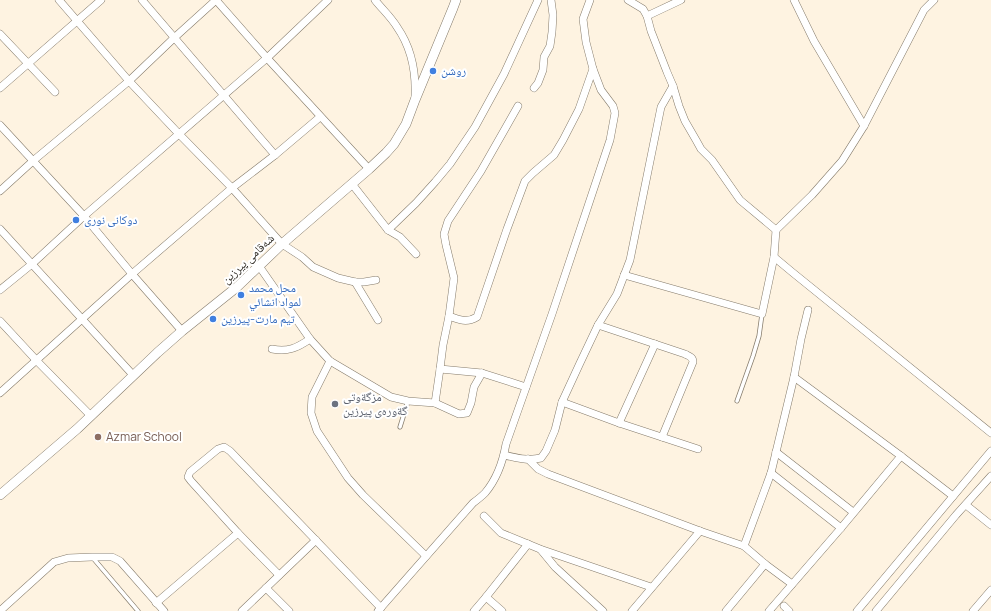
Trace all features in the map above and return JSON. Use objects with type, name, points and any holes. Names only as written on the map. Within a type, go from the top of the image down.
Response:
[{"type":"street","points":[[59,0],[129,81],[232,188],[282,244],[302,257],[313,267],[338,278],[354,282],[376,280]]},
{"type":"street","points":[[0,88],[102,0]]},
{"type":"street","points":[[142,0],[275,155]]},
{"type":"street","points":[[0,192],[34,160],[129,81],[216,0],[369,170]]},
{"type":"street","points":[[0,290],[32,264],[84,216],[267,58],[328,0]]},
{"type":"street","points":[[375,0],[396,25],[408,46],[414,72],[416,89],[415,100]]},
{"type":"street","name":"شەقامی پیرزین","points":[[0,495],[64,441],[157,353],[231,292],[282,244],[369,170],[386,153],[406,124],[456,0]]},
{"type":"street","points":[[388,230],[435,182],[450,164],[475,127],[504,74],[538,0]]},
{"type":"street","points":[[534,88],[538,83],[543,70],[544,56],[550,46],[554,15],[551,0]]},
{"type":"street","points":[[279,575],[238,533],[188,477],[190,472],[218,449],[224,447],[230,451],[316,540],[379,609],[473,504],[484,494],[493,481],[504,455],[506,444],[552,314],[610,140],[615,113],[613,106],[601,90],[593,69],[586,42],[584,19],[590,0]]},
{"type":"street","points":[[628,0],[643,9],[647,16],[658,50],[674,86],[679,106],[685,121],[701,149],[712,160],[740,200],[776,230]]},
{"type":"street","points":[[647,16],[681,0]]},
{"type":"street","points":[[794,0],[814,41],[864,126]]},
{"type":"street","points":[[624,275],[762,314],[774,257],[776,230],[812,195],[842,161],[864,126],[924,10],[934,0]]},
{"type":"street","points":[[0,34],[55,92]]},
{"type":"street","points":[[449,316],[460,320],[472,320],[477,317],[525,181],[554,155],[579,109],[593,69]]},
{"type":"street","points":[[504,455],[535,459],[541,458],[544,455],[555,430],[562,402],[598,325],[617,294],[630,260],[661,107],[674,86]]},
{"type":"street","points":[[435,403],[454,278],[444,234],[448,221],[481,171],[518,106]]},
{"type":"street","points":[[0,393],[132,274],[232,188],[275,155],[320,117]]},
{"type":"street","points":[[0,125],[34,160],[84,216],[182,331]]},
{"type":"street","points":[[352,184],[388,230],[400,237],[416,254]]},
{"type":"street","points":[[0,229],[133,375]]},
{"type":"street","points":[[774,257],[991,433]]},
{"type":"street","points":[[259,266],[310,339],[330,361],[392,397],[408,401],[435,403],[459,414],[467,413],[471,403],[474,387],[482,373]]},
{"type":"street","points":[[354,282],[378,320]]},
{"type":"street","points":[[744,546],[771,473],[808,310]]},
{"type":"street","points":[[0,321],[91,416]]},
{"type":"street","points":[[598,325],[685,354],[692,358],[693,362],[662,437]]},
{"type":"street","points":[[272,349],[280,351],[289,350],[296,348],[310,339]]},
{"type":"street","points":[[619,423],[655,344]]},
{"type":"street","points":[[330,361],[312,397],[311,413],[317,431],[348,478],[363,495],[426,556]]},
{"type":"street","points":[[440,369],[482,373],[526,387]]},
{"type":"street","points":[[794,377],[953,496]]},
{"type":"street","points":[[562,402],[619,423],[698,449]]},
{"type":"street","points":[[857,611],[991,451]]},
{"type":"street","points":[[776,452],[854,512]]},
{"type":"street","points":[[769,611],[901,456]]},
{"type":"street","points":[[528,459],[538,469],[548,474],[744,546],[792,584]]},
{"type":"street","points":[[771,473],[841,528]]},
{"type":"street","points":[[876,611],[956,515],[991,476]]},
{"type":"street","points":[[966,505],[991,525]]},
{"type":"street","points":[[945,506],[956,515]]},
{"type":"street","points":[[484,516],[501,533],[540,549],[651,587]]},
{"type":"street","points":[[632,611],[700,531]]},
{"type":"street","points":[[156,603],[238,533]]},
{"type":"street","points":[[242,611],[316,540]]},
{"type":"street","points":[[474,611],[528,544]]},
{"type":"street","points":[[540,549],[555,567],[603,611]]},
{"type":"street","points":[[0,611],[54,562],[68,558],[112,557],[120,561],[164,611]]},
{"type":"street","points":[[726,611],[765,564]]},
{"type":"street","points":[[266,588],[289,611]]},
{"type":"street","points":[[973,611],[991,590]]},
{"type":"street","points":[[486,598],[502,611]]},
{"type":"lane","points":[[737,401],[759,336],[762,314]]},
{"type":"lane","points":[[400,427],[408,401]]},
{"type":"lane","points":[[92,557],[138,611]]},
{"type":"place","name":"روشن","points":[[433,71]]},
{"type":"place","name":"دوکانی نوری","points":[[76,220]]},
{"type":"place","name":"محل محمد لمواد انشائي","points":[[241,295]]},
{"type":"place","name":"تیم مارت-پیرزین","points":[[213,319]]},
{"type":"place","name":"مزگةوتی گةورەی پیرزین","points":[[335,404]]},
{"type":"place","name":"Azmar School","points":[[98,437]]}]
